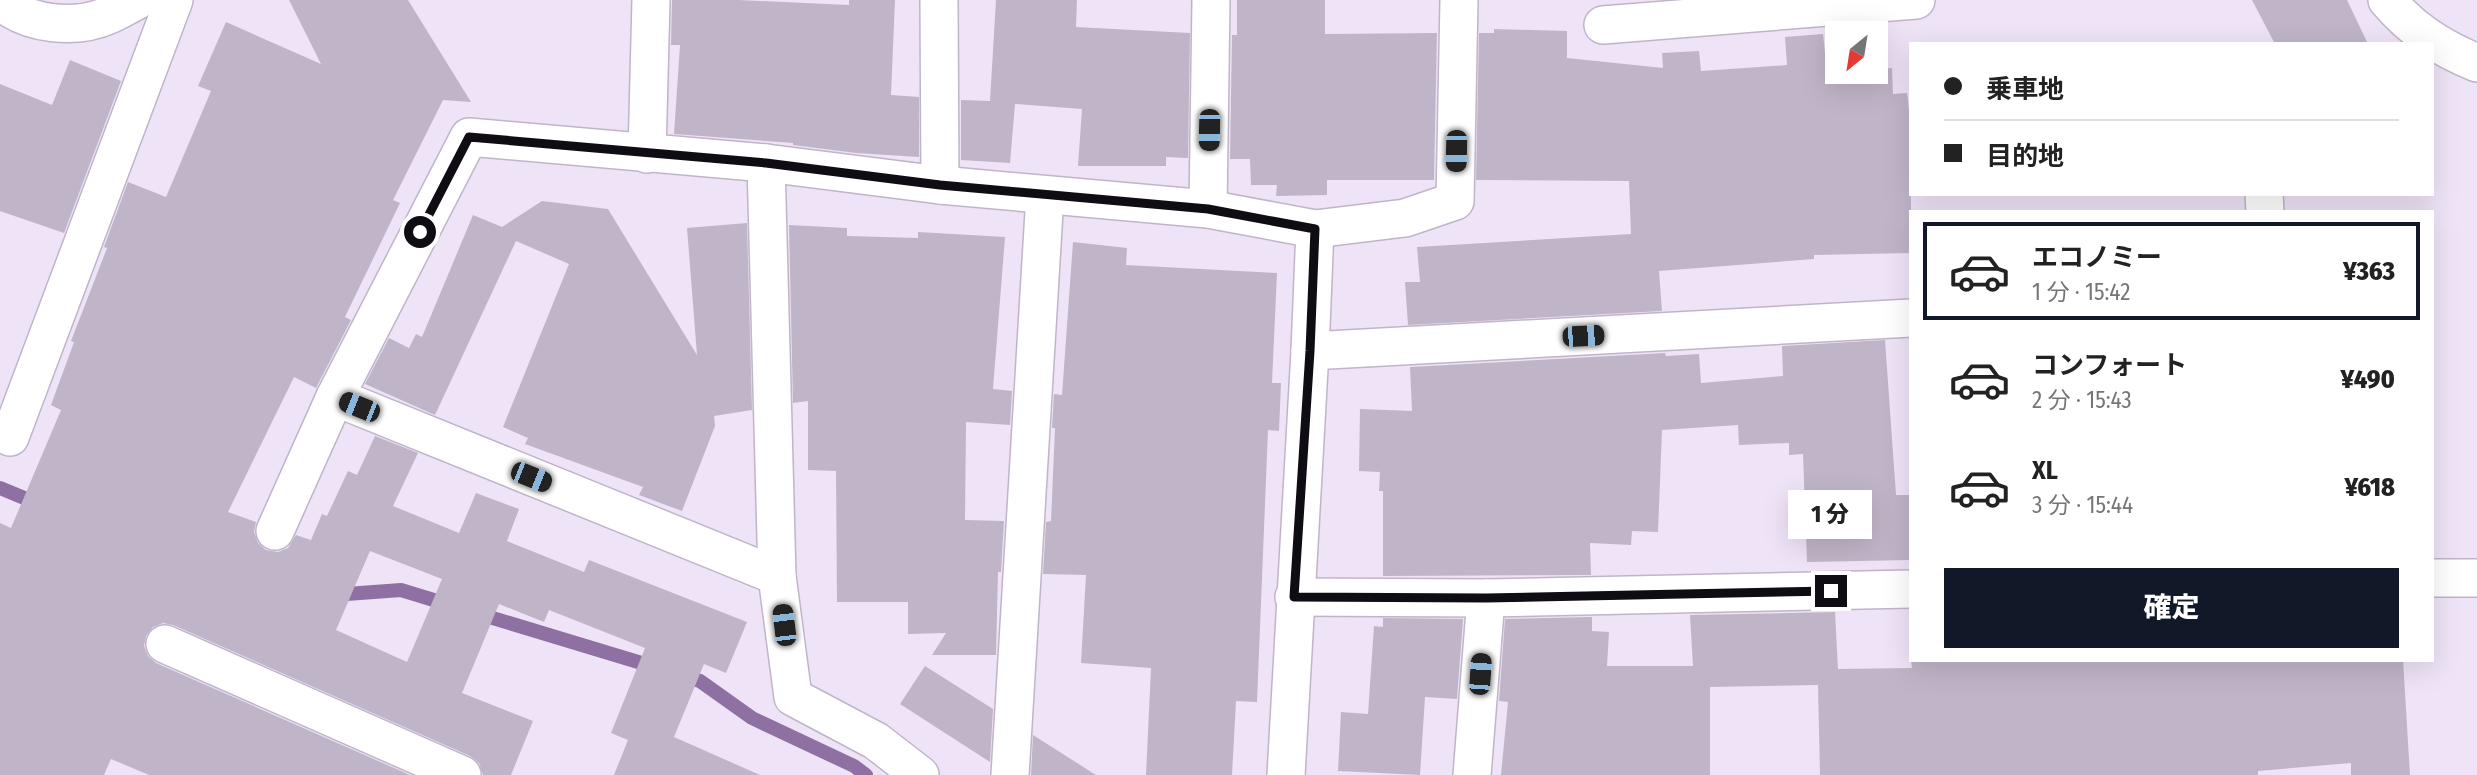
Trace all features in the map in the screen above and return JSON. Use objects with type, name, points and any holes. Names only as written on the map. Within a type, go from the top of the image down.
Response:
[{"type":"street","points":[[0,1],[10,9],[38,20],[72,25],[107,16],[138,0]]},
{"type":"street","points":[[10,437],[174,0]]},
{"type":"street","points":[[647,154],[651,0]]},
{"type":"street","points":[[939,0],[940,185]]},
{"type":"street","points":[[1208,209],[1211,0]]},
{"type":"street","points":[[275,531],[335,397],[469,137],[766,163],[940,185],[1208,209],[1315,229],[1405,218],[1455,201],[1460,0]]},
{"type":"street","points":[[2387,0],[2415,29],[2433,42]]},
{"type":"street","points":[[1603,25],[1898,1]]},
{"type":"street","points":[[2434,43],[2477,63]]},
{"type":"street","points":[[766,163],[778,576],[793,697],[876,741],[920,775]]},
{"type":"street","points":[[1010,775],[1045,194]]},
{"type":"street","points":[[1286,775],[1315,229]]},
{"type":"street","points":[[1310,351],[1909,318]]},
{"type":"street","points":[[335,397],[778,576]]},
{"type":"street","points":[[2434,578],[2477,578]]},
{"type":"street","points":[[1294,597],[1486,598],[1909,589]]},
{"type":"street","points":[[1472,775],[1486,598]]},
{"type":"street","points":[[165,644],[462,775]]},
{"type":"building","points":[[289,0],[408,0],[471,102],[443,100],[393,200],[400,203],[345,317],[351,320],[316,388],[294,377],[228,512],[256,522],[254,532],[258,543],[266,550],[278,552],[288,548],[296,535],[311,540],[322,514],[327,516],[348,471],[357,475],[375,436],[418,453],[393,506],[459,533],[476,493],[519,509],[507,541],[584,572],[589,560],[747,622],[726,673],[704,664],[674,737],[760,775],[614,775],[628,740],[611,733],[645,648],[549,610],[544,622],[499,604],[462,693],[533,721],[511,775],[483,775],[479,763],[470,756],[173,625],[163,623],[153,627],[146,636],[144,646],[148,656],[156,663],[410,775],[149,775],[111,759],[104,775],[0,775],[0,523],[11,528],[61,410],[51,405],[128,182],[166,197],[211,91],[198,86],[226,22],[321,64]],"holes":[[[370,551],[442,579],[407,662],[336,630]]]},
{"type":"building","points":[[672,0],[849,5],[849,0],[895,0],[891,95],[919,97],[919,157],[856,153],[793,143],[674,134],[680,45],[671,45]]},
{"type":"building","points":[[996,0],[1077,0],[1076,27],[1190,33],[1188,158],[1166,157],[1166,166],[1078,166],[1082,109],[1015,104],[1010,163],[961,160],[961,100],[990,101]]},
{"type":"building","points":[[1237,0],[1325,0],[1325,34],[1437,33],[1434,180],[1327,180],[1327,195],[1276,196],[1277,185],[1251,185],[1250,159],[1230,159],[1232,35],[1237,35]]},
{"type":"building","points":[[2252,0],[2347,0],[2367,42],[2274,42]]},
{"type":"building","points":[[1494,29],[1567,31],[1567,58],[1663,68],[1662,53],[1699,51],[1701,71],[1787,65],[1785,37],[1823,34],[1825,84],[1888,84],[1888,68],[1892,68],[1893,94],[1907,93],[1909,110],[1909,253],[1814,255],[1814,259],[1659,271],[1662,311],[1408,325],[1405,282],[1420,282],[1417,247],[1631,234],[1629,181],[1476,180],[1479,33],[1494,33]]},
{"type":"building","points":[[70,60],[121,81],[64,233],[0,211],[0,84],[52,105]]},
{"type":"building","points":[[542,201],[608,209],[697,355],[687,228],[747,223],[752,410],[714,416],[715,426],[682,511],[639,495],[643,487],[525,444],[528,438],[503,427],[569,264],[516,241],[435,415],[365,384],[389,338],[409,348],[416,334],[422,337],[473,215],[502,227]]},
{"type":"building","points":[[789,225],[847,228],[847,236],[918,238],[918,232],[1005,237],[993,389],[1012,391],[1010,425],[966,422],[965,520],[1004,521],[1001,572],[998,572],[996,655],[932,655],[946,633],[908,634],[908,602],[837,602],[836,471],[808,470],[808,401],[793,403]]},
{"type":"building","points":[[1073,242],[1127,248],[1126,265],[1277,273],[1272,383],[1281,383],[1279,431],[1268,430],[1257,702],[1236,701],[1232,775],[1146,775],[1151,668],[1081,663],[1086,575],[1043,574],[1046,522],[1051,521],[1054,394],[1062,395]]},
{"type":"building","points":[[1885,340],[1896,495],[1909,495],[1909,560],[1807,562],[1803,454],[1789,455],[1789,443],[1739,445],[1738,425],[1662,430],[1658,532],[1632,531],[1631,545],[1590,543],[1591,575],[1383,576],[1383,491],[1379,491],[1380,472],[1359,471],[1360,409],[1412,411],[1410,367],[1665,353],[1666,356],[1699,354],[1701,383],[1783,376],[1782,346]]},
{"type":"building","points":[[1835,612],[1838,669],[1912,668],[1911,662],[2403,662],[2410,775],[2351,775],[2351,763],[2258,771],[2258,775],[1820,775],[1818,685],[1710,687],[1710,775],[1501,775],[1508,702],[1499,701],[1505,619],[1592,617],[1592,631],[1609,632],[1607,666],[1693,666],[1690,615]]},
{"type":"building","points":[[1383,618],[1463,619],[1457,699],[1425,697],[1420,775],[1338,771],[1341,712],[1368,714],[1374,626],[1383,627]]},
{"type":"building","points":[[925,666],[993,709],[990,762],[900,704]]},
{"type":"building","points":[[1033,735],[1096,775],[1031,775]]},
{"type":"waterway","points":[[0,488],[41,505]]},
{"type":"waterway","points":[[333,595],[401,590],[450,605]]},
{"type":"waterway","points":[[476,613],[658,668]]},
{"type":"waterway","points":[[681,675],[700,681],[752,718],[854,766],[866,775]]},
{"type":"route","points":[[420,232],[469,137],[766,163],[940,185],[1208,209],[1315,229],[1294,597],[1486,598],[1831,591]]}]
